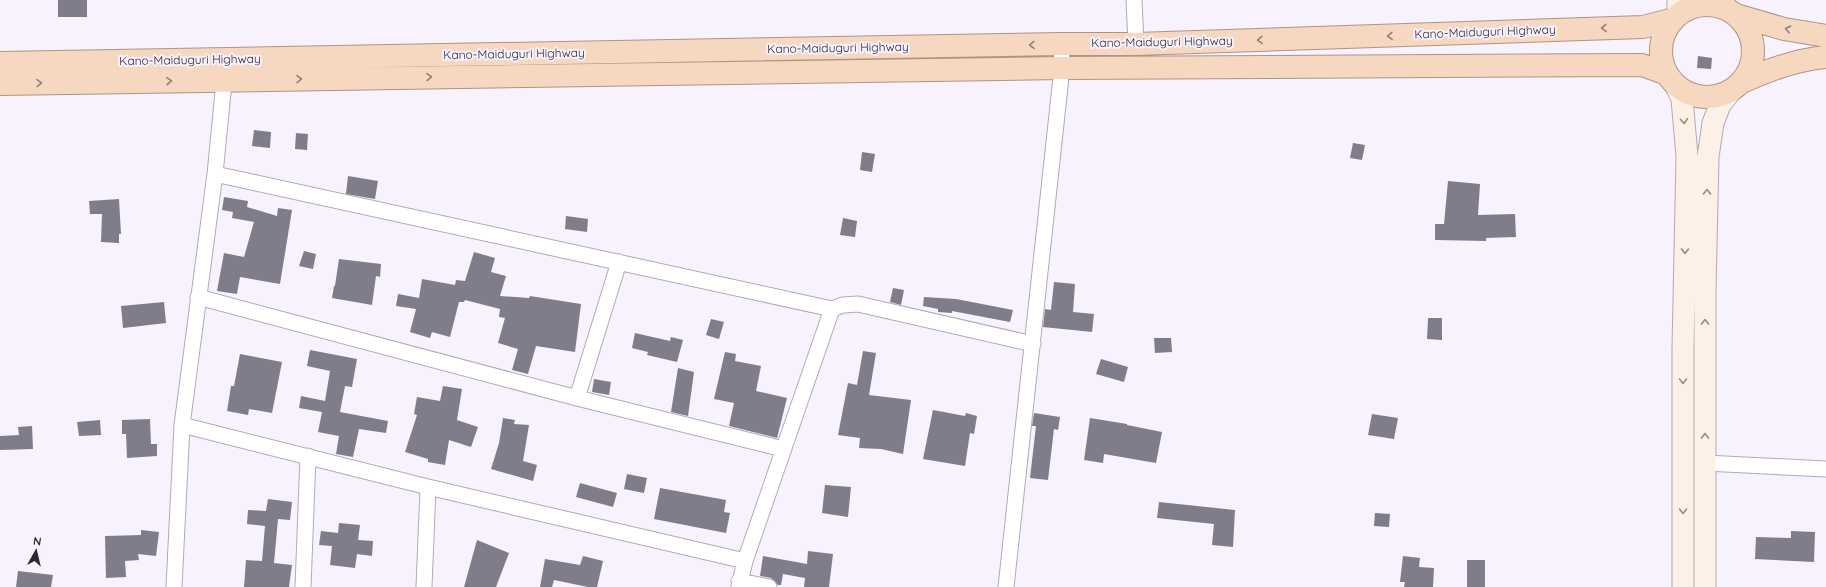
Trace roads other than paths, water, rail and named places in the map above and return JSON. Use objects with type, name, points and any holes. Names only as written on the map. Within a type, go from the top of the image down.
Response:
[{"type":"highway","points":[[1826,36],[1784,29],[1728,8],[1715,5],[1702,5],[1677,11],[1662,40],[1661,51],[1663,63],[1671,79],[1684,91],[1708,97],[1719,95],[1759,74],[1778,67],[1826,57]]},
{"type":"highway","points":[[1728,8],[1746,26],[1752,40],[1753,56],[1749,71],[1735,87]]},
{"type":"highway","name":"Kano-Maiduguri Highway","points":[[0,84],[226,70],[1061,44],[1136,44],[1643,27],[1677,11]]},
{"type":"highway","name":"Kano-Maiduguri Highway","points":[[0,63],[226,70],[1642,65],[1671,79]]},
{"type":"main road","points":[[1671,79],[1682,99],[1687,156],[1683,348],[1683,587]]},
{"type":"main road","points":[[1705,587],[1705,300],[1708,157],[1713,123],[1720,105],[1735,87]]},
{"type":"street","points":[[1134,0],[1136,44]]},
{"type":"street","points":[[1006,587],[1062,68],[1061,44]]},
{"type":"street","points":[[174,587],[182,425],[198,296],[216,174],[226,70]]},
{"type":"street","points":[[216,174],[832,309],[843,305],[858,304],[1033,344]]},
{"type":"street","points":[[577,398],[619,262]]},
{"type":"street","points":[[198,296],[577,398],[783,449]]},
{"type":"street","points":[[769,587],[739,584],[745,561],[832,309]]},
{"type":"street","points":[[182,425],[428,487],[745,561]]},
{"type":"street","points":[[303,587],[308,456]]},
{"type":"street","points":[[1705,463],[1826,469]]},
{"type":"street","points":[[424,587],[428,487]]}]
